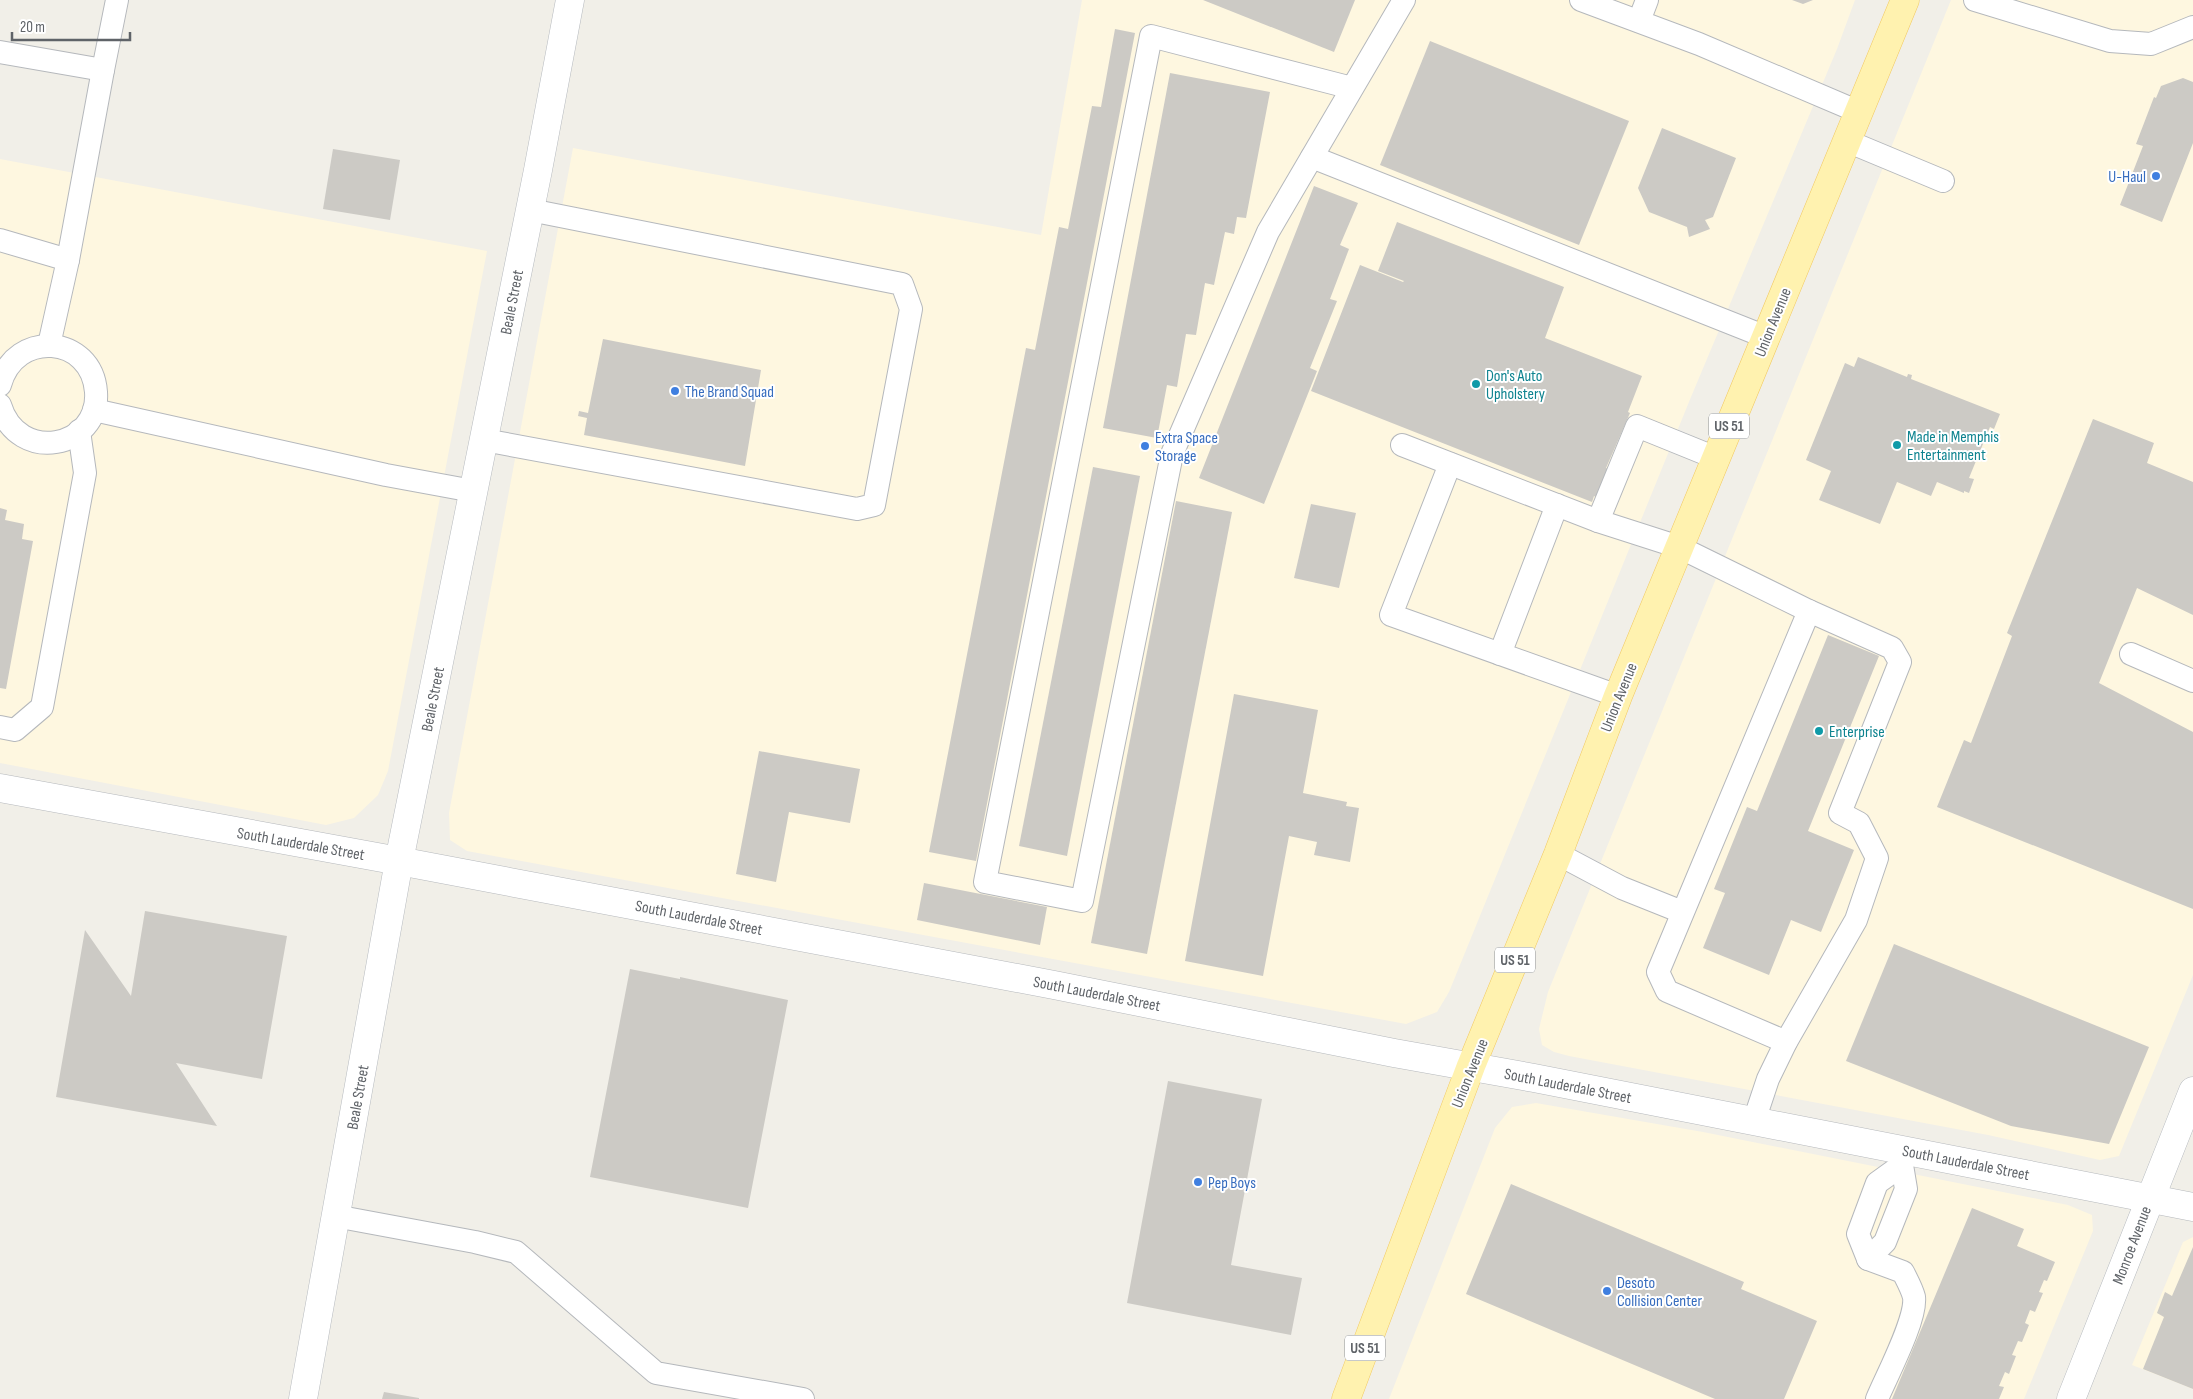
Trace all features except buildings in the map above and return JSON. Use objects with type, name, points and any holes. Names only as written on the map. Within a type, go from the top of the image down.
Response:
[{"type":"main road","name":"Union Avenue","points":[[1346,1399],[1471,1066],[1558,854],[1618,696],[1905,0]]},
{"type":"street","name":"Beale Street","points":[[303,1399],[399,860],[530,210],[570,0]]},
{"type":"street","name":"South Lauderdale Street","points":[[0,788],[399,860],[1034,981],[1394,1053],[1471,1066],[1754,1121],[1904,1158],[2193,1207]]},
{"type":"street","name":"Monroe Avenue","points":[[2071,1399],[2193,1091]]},
{"type":"lane","points":[[49,345],[68,260],[102,70],[117,0]]},
{"type":"lane","points":[[1352,88],[1151,36],[985,882],[1082,901],[1172,454],[1268,232],[1404,0]]},
{"type":"lane","points":[[1580,0],[1699,44],[1859,112]]},
{"type":"lane","points":[[1639,21],[1647,0]]},
{"type":"lane","points":[[1975,0],[2110,41],[2151,44],[2193,27]]},
{"type":"lane","points":[[0,52],[102,70]]},
{"type":"lane","points":[[1847,141],[1943,181]]},
{"type":"lane","points":[[1312,157],[1766,337]]},
{"type":"lane","points":[[484,440],[857,509],[874,505],[911,309],[902,284],[530,210]]},
{"type":"lane","points":[[0,240],[68,260]]},
{"type":"lane","points":[[0,385],[3,374],[11,362],[24,352],[49,345],[72,352],[85,363],[94,378],[96,394],[94,410],[86,424],[75,435],[61,442],[45,444],[30,440],[16,432],[6,420],[0,405]]},
{"type":"lane","points":[[94,410],[386,475],[473,491]]},
{"type":"lane","points":[[1598,521],[1637,426],[1716,458]]},
{"type":"lane","points":[[0,727],[15,730],[42,707],[85,473],[79,431]]},
{"type":"lane","points":[[1402,445],[1598,521],[1679,547],[1809,611],[1892,648],[1900,662],[1840,813],[1859,823],[1877,858],[1856,920],[1786,1042],[1768,1079],[1754,1121]]},
{"type":"lane","points":[[1450,464],[1391,615],[1618,696]]},
{"type":"lane","points":[[1500,654],[1557,505]]},
{"type":"lane","points":[[1786,1042],[1667,991],[1658,972],[1809,611]]},
{"type":"lane","points":[[2131,654],[2193,681]]},
{"type":"lane","points":[[1558,854],[1622,888],[1682,912]]},
{"type":"lane","points":[[1877,1399],[1908,1327],[1913,1312],[1914,1297],[1902,1272],[1868,1259],[1858,1234],[1877,1183],[1904,1158]]},
{"type":"lane","points":[[335,1216],[475,1242],[516,1252],[656,1373],[803,1399]]},
{"type":"shaded area","points":[[1082,0],[1855,0],[1837,49],[1691,397],[1449,992],[1437,1012],[1406,1024],[467,851],[450,840],[449,813],[573,148],[1041,235]]},
{"type":"shaded area","points":[[1951,0],[2193,0],[2193,975],[2119,1156],[2100,1160],[1988,1135],[1569,1056],[1554,1052],[1542,1045],[1539,1029],[1548,992]]},
{"type":"shaded area","points":[[0,159],[487,251],[388,771],[378,795],[354,818],[326,825],[0,763]]},
{"type":"shaded area","points":[[1536,1103],[1703,1132],[2068,1205],[2092,1215],[2093,1231],[2024,1399],[1389,1399],[1495,1128],[1512,1107]]},
{"type":"shaded area","points":[[2193,1237],[2193,1389],[2132,1365],[2183,1242]]},
{"type":"place","name":"U-Haul","points":[[2156,176]]},
{"type":"place","name":"Don's Auto Upholstery","points":[[1476,384]]},
{"type":"place","name":"The Brand Squad","points":[[675,391]]},
{"type":"place","name":"Made in Memphis Entertainment","points":[[1897,445]]},
{"type":"place","name":"Extra Space Storage","points":[[1145,446]]},
{"type":"place","name":"Enterprise","points":[[1819,731]]},
{"type":"place","name":"Pep Boys","points":[[1198,1182]]},
{"type":"place","name":"Desoto Collision Center","points":[[1607,1291]]}]
